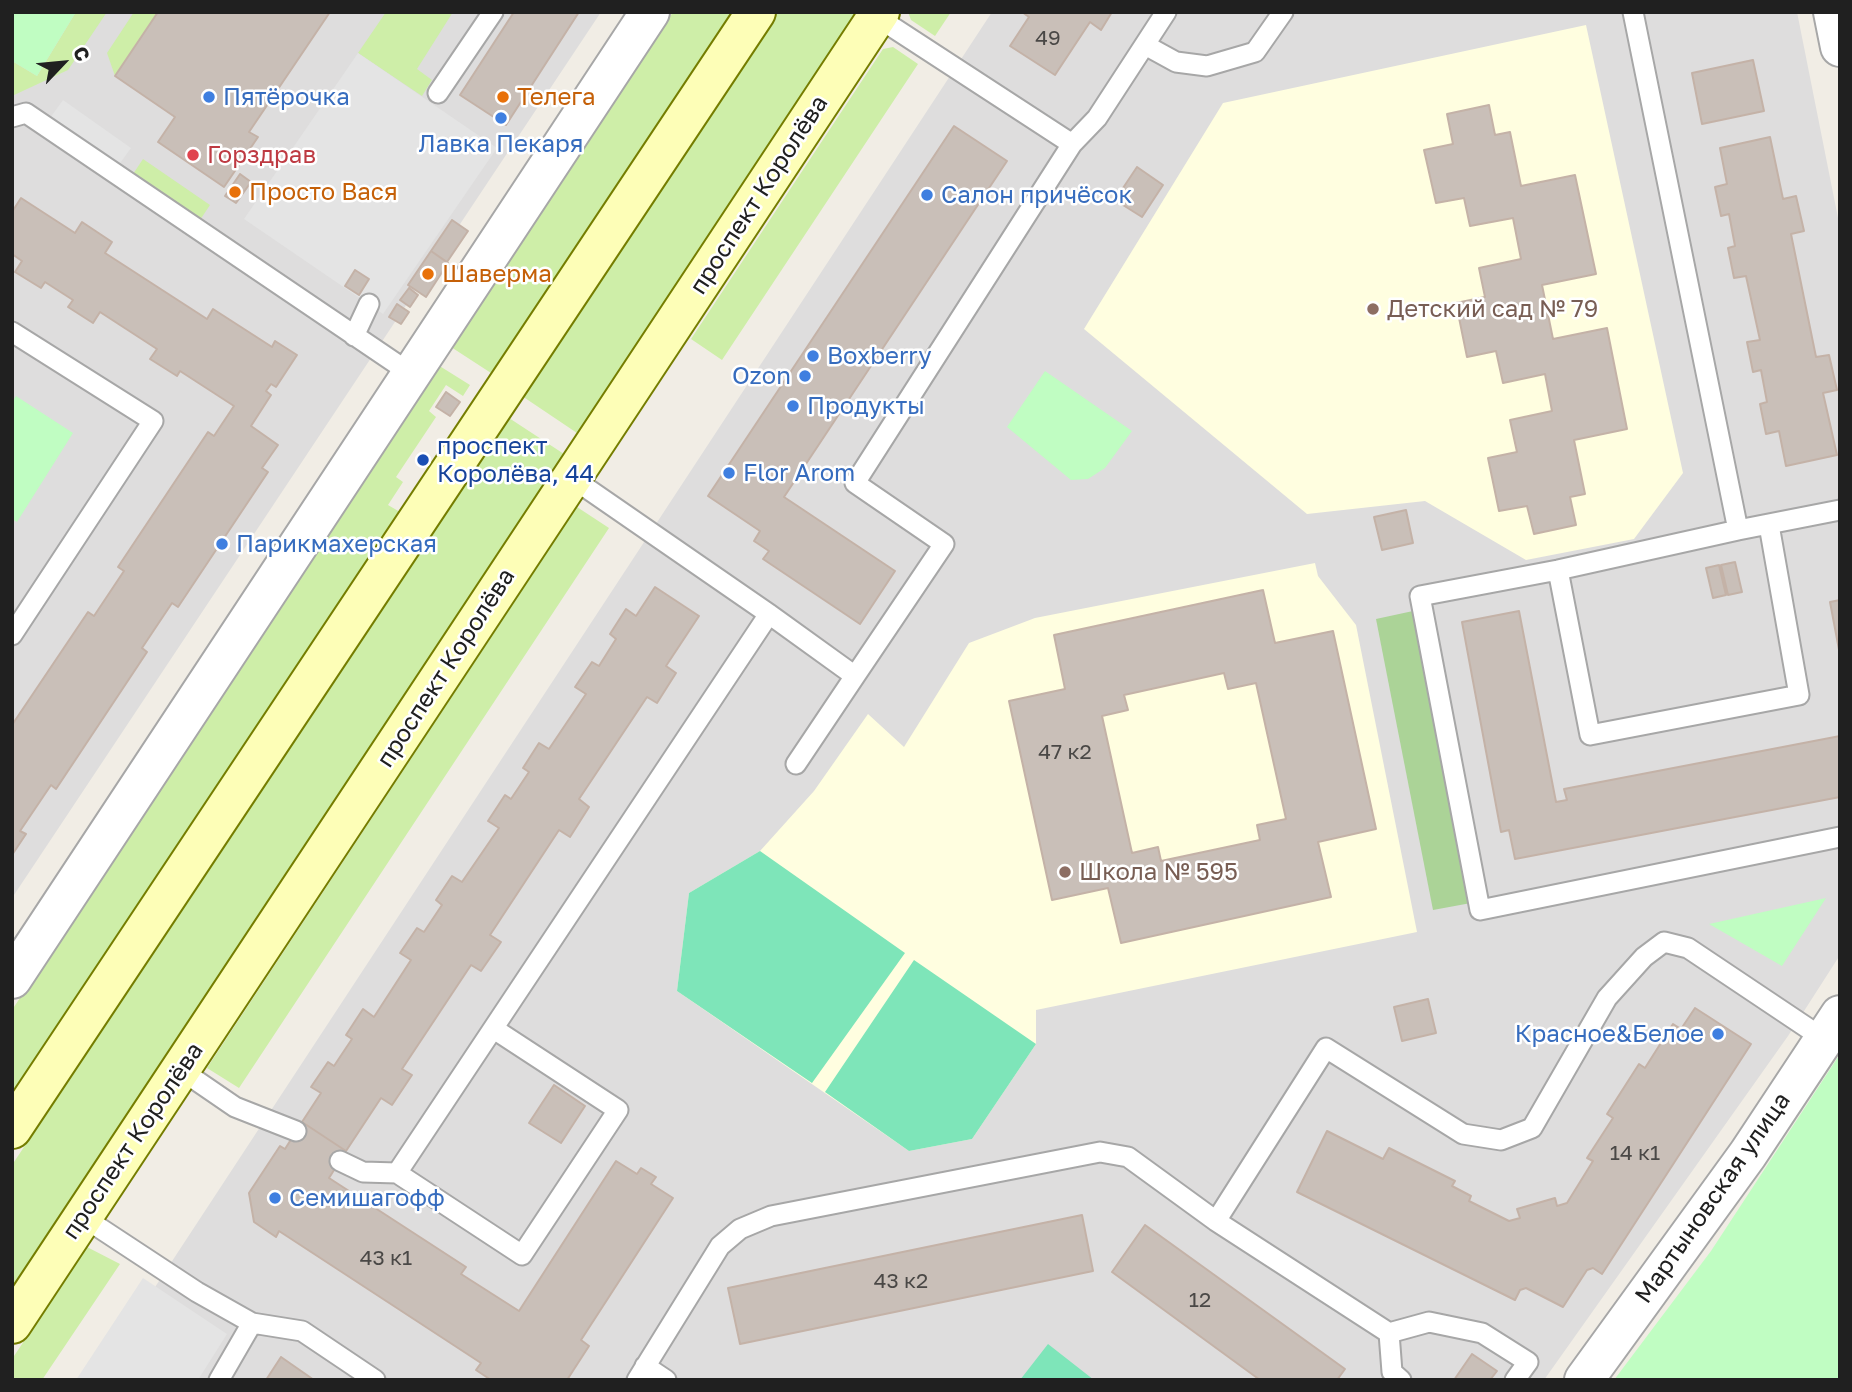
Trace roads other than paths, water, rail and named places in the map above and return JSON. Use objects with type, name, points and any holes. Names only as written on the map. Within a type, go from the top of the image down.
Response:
[{"type":"street","points":[[12,979],[650,12]]},
{"type":"street","points":[[12,1129],[756,12]]},
{"type":"street","points":[[1833,12],[1840,47]]},
{"type":"street","name":"проспект Королёва","points":[[12,1324],[879,15]]},
{"type":"street","name":"Мартыновская улица","points":[[1584,1380],[1748,1154],[1832,1027]]},
{"type":"lane","points":[[438,93],[493,12]]},
{"type":"lane","points":[[796,764],[944,544],[855,483],[1072,144],[1097,118],[1166,12]]},
{"type":"lane","points":[[1145,45],[1176,62],[1207,66],[1255,52],[1283,12]]},
{"type":"lane","points":[[1633,12],[1738,530]]},
{"type":"lane","points":[[879,15],[1072,144]]},
{"type":"lane","points":[[12,117],[26,113],[410,373]]},
{"type":"lane","points":[[354,335],[369,304]]},
{"type":"lane","points":[[12,332],[153,421],[12,635]]},
{"type":"lane","points":[[572,478],[855,676]]},
{"type":"lane","points":[[1840,510],[1558,570],[1420,596],[1480,909],[1840,836]]},
{"type":"lane","points":[[1558,570],[1590,735],[1799,695],[1769,525]]},
{"type":"lane","points":[[397,1173],[769,614]]},
{"type":"lane","points":[[1216,1221],[1326,1048],[1463,1134],[1501,1140],[1532,1128],[1607,998],[1644,957],[1664,943],[1688,948],[1832,1027]]},
{"type":"lane","points":[[340,1161],[363,1172],[397,1173],[522,1255],[618,1110],[494,1029]]},
{"type":"lane","points":[[181,1070],[235,1107],[296,1131]]},
{"type":"lane","points":[[666,1380],[641,1373],[720,1246],[740,1229],[771,1216],[1100,1152],[1128,1157],[1216,1221],[1389,1333],[1429,1322],[1482,1333],[1528,1362],[1515,1380]]},
{"type":"lane","points":[[83,1217],[197,1292],[252,1324],[302,1331],[375,1380]]},
{"type":"lane","points":[[219,1380],[252,1324]]},
{"type":"lane","points":[[1389,1333],[1392,1377]]},
{"type":"place","name":"Пятёрочка","points":[[209,97]]},
{"type":"place","name":"Телега","points":[[503,97]]},
{"type":"place","name":"Лавка Пекаря","points":[[501,118]]},
{"type":"place","name":"Горздрав","points":[[193,155]]},
{"type":"place","name":"Просто Вася","points":[[235,192]]},
{"type":"place","name":"Салон причёсок","points":[[927,195]]},
{"type":"place","name":"Шаверма","points":[[428,274]]},
{"type":"place","name":"Детский сад № 79","points":[[1373,309]]},
{"type":"place","name":"Boxberry","points":[[813,356]]},
{"type":"place","name":"Ozon","points":[[805,376]]},
{"type":"place","name":"Продукты","points":[[793,406]]},
{"type":"place","name":"проспект Королёва, 44","points":[[423,460]]},
{"type":"place","name":"Flor Arom","points":[[729,473]]},
{"type":"place","name":"Парикмахерская","points":[[222,544]]},
{"type":"place","name":"Школа № 595","points":[[1065,872]]},
{"type":"place","name":"Красное&Белое","points":[[1718,1034]]},
{"type":"place","name":"Семишагофф","points":[[275,1198]]}]
